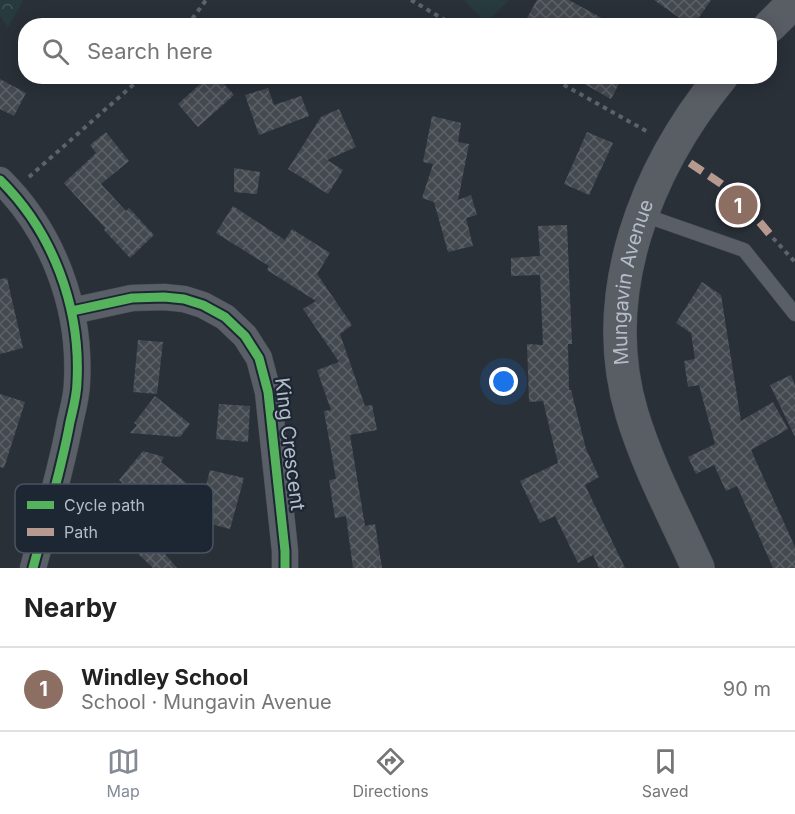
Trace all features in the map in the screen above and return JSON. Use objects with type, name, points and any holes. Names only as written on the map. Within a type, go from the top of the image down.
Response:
[{"type":"main road","points":[[777,20],[795,3]]},
{"type":"main road","name":"Mungavin Avenue","points":[[698,568],[651,465],[632,413],[624,382],[621,313],[627,267],[641,214],[668,155],[716,84]]},
{"type":"street","points":[[6,186],[38,225],[60,273],[72,311],[77,347],[77,384],[69,433],[56,484]]},
{"type":"street","name":"King Crescent","points":[[72,311],[132,298],[184,299],[203,305],[225,317],[245,336],[259,358],[268,392],[285,568]]},
{"type":"street","points":[[33,568],[37,553]]},
{"type":"lane","points":[[641,214],[744,250],[795,314]]},
{"type":"path","points":[[193,18],[206,0]]},
{"type":"path","points":[[411,0],[441,18]]},
{"type":"path","points":[[6,186],[133,84]]},
{"type":"path","points":[[562,84],[648,132]]},
{"type":"path","points":[[773,238],[795,262]]},
{"type":"green space","points":[[0,0],[23,0],[8,27],[0,16]]},
{"type":"green space","points":[[464,0],[509,0],[491,18],[481,18]]},
{"type":"building","points":[[537,0],[569,0],[602,18],[527,18]]},
{"type":"building","points":[[654,0],[711,0],[699,18],[680,18]]},
{"type":"building","points":[[0,79],[26,93],[14,116],[0,109]]},
{"type":"building","points":[[200,84],[224,84],[234,95],[198,127],[178,104]]},
{"type":"building","points":[[584,84],[619,84],[611,99]]},
{"type":"building","points":[[268,88],[274,105],[301,96],[309,116],[259,135],[245,95]]},
{"type":"building","points":[[339,109],[356,147],[327,160],[343,170],[328,194],[288,169],[321,117]]},
{"type":"building","points":[[432,116],[461,123],[458,142],[469,144],[458,200],[471,195],[477,215],[466,218],[473,246],[448,252],[434,202],[422,198],[433,164],[423,162]]},
{"type":"building","points":[[106,132],[129,161],[101,184],[126,211],[129,208],[154,235],[130,258],[64,183],[96,153],[90,145]]},
{"type":"building","points":[[587,132],[613,143],[589,195],[564,184]]},
{"type":"building","points":[[234,168],[260,172],[257,194],[234,192]]},
{"type":"building","points":[[233,206],[285,240],[292,229],[330,253],[317,274],[352,325],[340,334],[365,406],[372,405],[377,430],[350,435],[365,526],[375,524],[382,568],[353,568],[346,516],[335,518],[329,480],[336,479],[324,411],[331,410],[317,370],[339,362],[303,309],[316,301],[267,270],[269,266],[216,233]]},
{"type":"building","points":[[567,225],[572,344],[568,344],[569,390],[571,390],[586,449],[599,477],[585,485],[625,568],[599,568],[593,555],[578,563],[555,516],[540,523],[520,481],[558,463],[543,401],[529,402],[527,344],[543,345],[540,275],[511,276],[511,258],[540,256],[538,226]]},
{"type":"building","points":[[7,278],[23,348],[0,354],[0,279]]},
{"type":"building","points":[[702,282],[721,295],[741,421],[773,402],[788,429],[751,450],[795,547],[795,568],[773,568],[737,486],[726,491],[714,465],[696,474],[688,457],[715,444],[699,385],[688,387],[684,361],[695,359],[691,333],[676,323]]},
{"type":"building","points":[[138,340],[163,342],[157,394],[133,392]]},
{"type":"building","points":[[791,375],[795,385],[795,437],[770,385]]},
{"type":"building","points":[[0,394],[25,402],[4,468],[0,467]]},
{"type":"building","points":[[155,396],[190,424],[180,437],[130,433],[137,425],[134,423]]},
{"type":"building","points":[[219,404],[250,406],[248,442],[216,439]]},
{"type":"building","points":[[143,451],[164,457],[161,462],[187,484],[124,484],[119,480]]},
{"type":"building","points":[[210,470],[244,478],[230,529],[213,525],[213,484],[206,484]]},
{"type":"building","points":[[137,553],[164,553],[177,568],[153,568]]},
{"type":"marked path","points":[[690,163],[741,200],[773,238]]},
{"type":"cycle path","points":[[0,180],[19,201],[49,247],[60,273],[74,327],[77,387],[56,484]]},
{"type":"cycle path","points":[[72,311],[132,298],[184,299],[203,305],[225,317],[245,336],[259,358],[268,392],[285,568]]},
{"type":"cycle path","points":[[33,568],[37,553]]},
{"type":"place","name":"Windley School","points":[[738,205]]}]
